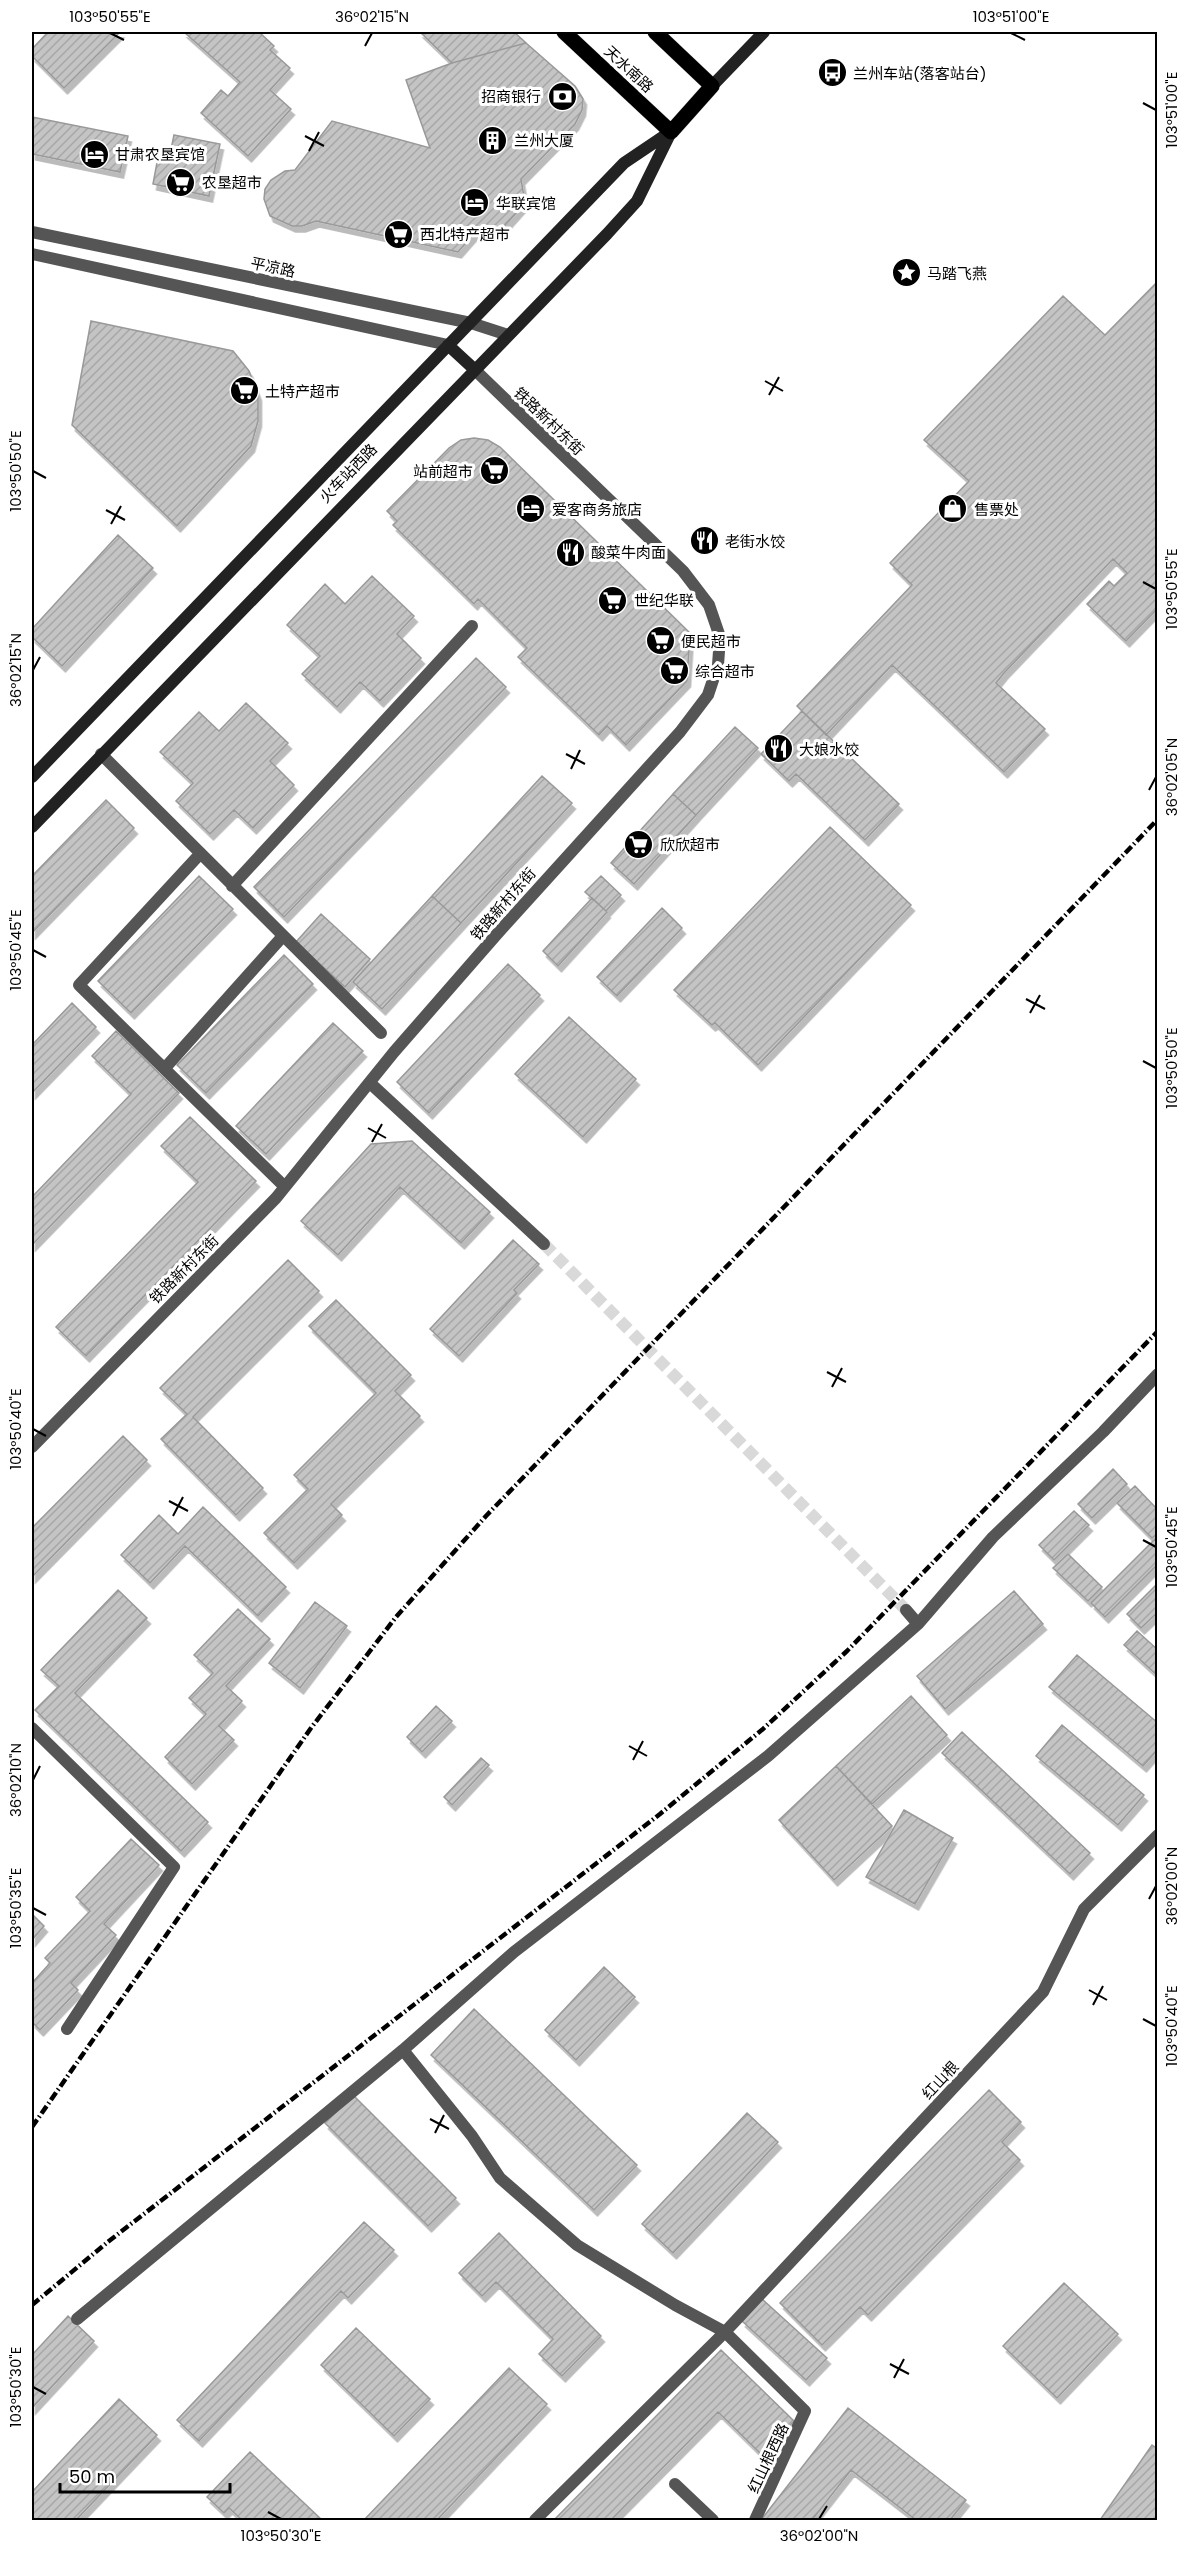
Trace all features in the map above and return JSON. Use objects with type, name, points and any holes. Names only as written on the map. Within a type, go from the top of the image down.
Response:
[{"type":"main road","name":"天水南路","points":[[564,32],[670,132]]},
{"type":"main road","points":[[655,32],[712,86],[764,32]]},
{"type":"main road","name":"火车站西路","points":[[32,777],[624,163],[670,132],[712,86]]},
{"type":"main road","name":"火车站西路","points":[[32,827],[637,201],[670,132]]},
{"type":"main road","points":[[448,345],[474,369]]},
{"type":"street","name":"平凉路","points":[[32,232],[471,323],[508,335]]},
{"type":"street","points":[[32,254],[448,345]]},
{"type":"street","name":"铁路新村东街","points":[[32,1447],[276,1198],[370,1083],[542,882],[680,732],[708,695],[718,665],[720,637],[709,605],[683,571],[474,369]]},
{"type":"street","points":[[232,885],[472,626]]},
{"type":"street","points":[[101,754],[381,1033]]},
{"type":"street","points":[[200,854],[80,986],[284,1186]]},
{"type":"street","points":[[165,1068],[283,936]]},
{"type":"street","points":[[370,1083],[544,1244]]},
{"type":"street","points":[[77,2319],[403,2050],[514,1952],[768,1756],[918,1624],[993,1537],[1103,1432],[1158,1374]]},
{"type":"street","points":[[906,1610],[918,1624]]},
{"type":"street","points":[[32,1728],[174,1867],[67,2029]]},
{"type":"street","name":"红山根","points":[[535,2520],[725,2332],[1043,1992],[1084,1910],[1158,1835]]},
{"type":"street","points":[[403,2050],[472,2136],[500,2178],[577,2245],[675,2305],[725,2332]]},
{"type":"street","name":"红山根西路","points":[[725,2332],[806,2411],[755,2520]]},
{"type":"street","points":[[675,2484],[714,2520]]},
{"type":"building","points":[[48,32],[120,32],[64,88],[32,56],[32,49]]},
{"type":"building","points":[[184,32],[259,32],[274,46],[270,50],[290,68],[270,90],[291,109],[248,156],[201,113],[221,90],[228,96],[240,82]]},
{"type":"building","points":[[420,32],[514,32],[526,43],[452,63]]},
{"type":"building","name":"兰州大厦","points":[[526,43],[575,86],[583,99],[582,110],[575,124],[521,179],[525,203],[499,232],[479,228],[458,252],[316,221],[302,226],[292,226],[270,216],[264,199],[265,189],[271,180],[285,171],[295,170],[332,121],[430,148],[406,80],[452,63]]},
{"type":"building","points":[[32,117],[128,136],[120,172],[32,154]]},
{"type":"building","points":[[174,135],[220,144],[209,196],[153,184],[158,157],[169,159]]},
{"type":"building","points":[[1158,281],[1158,608],[1126,641],[1087,604],[1109,581],[1114,586],[1127,573],[1113,559],[1004,673],[996,683],[1045,729],[1004,772],[892,665],[826,735],[797,706],[912,585],[890,563],[969,481],[924,440],[1063,296],[1105,335]]},
{"type":"building","points":[[91,321],[233,351],[249,371],[258,395],[258,421],[251,446],[177,526],[72,425]]},
{"type":"building","points":[[474,438],[488,440],[500,447],[690,633],[687,681],[626,745],[607,726],[599,735],[518,657],[527,648],[478,599],[474,604],[393,525],[397,521],[387,511],[449,448],[461,440]]},
{"type":"building","points":[[118,535],[153,568],[62,666],[32,637],[32,629]]},
{"type":"building","points":[[372,576],[414,616],[397,634],[421,658],[380,701],[360,682],[337,707],[302,674],[320,656],[287,625],[325,584],[345,604]]},
{"type":"building","points":[[476,658],[506,687],[284,917],[254,887]]},
{"type":"building","points":[[246,703],[288,743],[270,761],[294,785],[253,828],[234,810],[210,834],[176,801],[193,783],[160,752],[199,712],[219,731]]},
{"type":"building","points":[[802,711],[899,804],[865,840],[796,774],[789,781],[761,754]]},
{"type":"building","points":[[735,727],[758,748],[696,815],[673,794]]},
{"type":"building","points":[[542,776],[572,803],[461,923],[432,896]]},
{"type":"building","points":[[673,794],[696,815],[634,884],[611,863]]},
{"type":"building","points":[[106,800],[134,828],[32,933],[32,876]]},
{"type":"building","points":[[830,827],[911,905],[758,1065],[715,1023],[712,1025],[674,990]]},
{"type":"building","points":[[199,876],[233,909],[131,1013],[98,981]]},
{"type":"building","points":[[601,876],[621,895],[606,911],[585,892]]},
{"type":"building","points":[[432,896],[461,923],[382,1009],[353,982]]},
{"type":"building","points":[[592,898],[607,912],[558,966],[543,951]]},
{"type":"building","points":[[662,908],[682,928],[617,996],[597,977]]},
{"type":"building","points":[[321,914],[370,959],[345,987],[296,942]]},
{"type":"building","points":[[284,955],[313,984],[206,1093],[177,1065]]},
{"type":"building","points":[[508,964],[540,995],[429,1113],[397,1082]]},
{"type":"building","points":[[72,1003],[96,1027],[32,1093],[32,1045]]},
{"type":"building","points":[[569,1017],[636,1079],[583,1137],[515,1074]]},
{"type":"building","points":[[333,1023],[363,1051],[266,1154],[236,1126]]},
{"type":"building","points":[[116,1031],[179,1093],[32,1245],[32,1197],[131,1094],[92,1056]]},
{"type":"building","points":[[190,1117],[256,1181],[86,1356],[56,1327],[198,1182],[161,1146]]},
{"type":"building","points":[[412,1141],[490,1212],[461,1243],[400,1187],[338,1255],[301,1221],[371,1144]]},
{"type":"building","points":[[513,1240],[539,1264],[514,1290],[517,1293],[459,1356],[430,1329]]},
{"type":"building","points":[[288,1260],[319,1291],[193,1417],[263,1488],[236,1515],[161,1439],[187,1414],[160,1388]]},
{"type":"building","points":[[336,1300],[411,1375],[395,1391],[420,1416],[331,1504],[342,1515],[294,1563],[264,1533],[308,1489],[294,1475],[376,1393],[309,1326]]},
{"type":"building","points":[[123,1436],[147,1460],[32,1577],[32,1528]]},
{"type":"building","points":[[1113,1469],[1127,1484],[1092,1518],[1078,1504]]},
{"type":"building","points":[[1135,1486],[1158,1510],[1158,1533],[1152,1538],[1117,1503]]},
{"type":"building","points":[[203,1507],[286,1587],[258,1616],[185,1546],[150,1583],[121,1555],[159,1515],[178,1534]]},
{"type":"building","points":[[1074,1511],[1089,1525],[1054,1560],[1039,1545]]},
{"type":"building","points":[[1155,1539],[1158,1542],[1158,1564],[1105,1617],[1091,1603]]},
{"type":"building","points":[[1068,1554],[1102,1587],[1088,1601],[1053,1568]]},
{"type":"building","points":[[1158,1583],[1158,1612],[1141,1628],[1127,1614]]},
{"type":"building","points":[[118,1590],[147,1618],[75,1693],[208,1822],[181,1851],[35,1710],[59,1686],[41,1670]]},
{"type":"building","points":[[1014,1591],[1043,1624],[945,1709],[917,1676]]},
{"type":"building","points":[[315,1602],[347,1626],[300,1688],[269,1663]]},
{"type":"building","points":[[238,1609],[270,1639],[226,1686],[242,1701],[219,1726],[234,1740],[192,1784],[165,1757],[206,1714],[189,1698],[213,1673],[194,1655]]},
{"type":"building","points":[[1137,1631],[1158,1650],[1158,1676],[1124,1645]]},
{"type":"building","points":[[1077,1655],[1158,1723],[1158,1749],[1143,1766],[1049,1687]]},
{"type":"building","points":[[911,1696],[947,1735],[872,1804],[836,1766]]},
{"type":"building","points":[[436,1706],[452,1721],[422,1752],[407,1737]]},
{"type":"building","points":[[1062,1725],[1144,1795],[1118,1825],[1036,1756]]},
{"type":"building","points":[[962,1732],[1090,1853],[1070,1874],[942,1753]]},
{"type":"building","points":[[481,1758],[489,1765],[452,1805],[444,1797]]},
{"type":"building","points":[[836,1766],[892,1826],[834,1880],[779,1820]]},
{"type":"building","points":[[904,1810],[953,1838],[915,1904],[866,1877]]},
{"type":"building","points":[[131,1839],[159,1865],[104,1924],[116,1935],[71,1983],[78,1990],[40,2030],[32,2022],[32,1983],[50,1963],[45,1958],[90,1911],[76,1897]]},
{"type":"building","points":[[32,1914],[44,1926],[32,1940]]},
{"type":"building","points":[[604,1967],[635,1997],[576,2060],[545,2030]]},
{"type":"building","points":[[474,2009],[637,2165],[594,2210],[431,2055]]},
{"type":"building","points":[[989,2090],[1021,2122],[1002,2142],[1020,2160],[868,2315],[860,2307],[822,2345],[780,2303]]},
{"type":"building","points":[[353,2095],[456,2198],[428,2226],[325,2123]]},
{"type":"building","points":[[747,2113],[778,2142],[673,2253],[642,2224]]},
{"type":"building","points":[[364,2222],[394,2250],[348,2298],[341,2291],[199,2441],[177,2420]]},
{"type":"building","points":[[499,2233],[601,2336],[562,2376],[539,2354],[553,2339],[496,2282],[482,2296],[459,2273]]},
{"type":"building","points":[[1064,2283],[1118,2334],[1057,2398],[1003,2346]]},
{"type":"building","points":[[762,2299],[827,2358],[806,2380],[742,2321]]},
{"type":"building","points":[[68,2316],[94,2341],[32,2408],[32,2355]]},
{"type":"building","points":[[356,2328],[430,2399],[394,2436],[321,2365]]},
{"type":"building","points":[[721,2350],[794,2421],[762,2455],[718,2412],[611,2520],[554,2520]]},
{"type":"building","points":[[509,2368],[547,2404],[437,2520],[364,2520]]},
{"type":"building","points":[[119,2399],[157,2435],[76,2520],[32,2520],[32,2492]]},
{"type":"building","points":[[848,2408],[966,2500],[950,2520],[916,2520],[851,2470],[812,2520],[761,2520]]},
{"type":"building","points":[[1152,2445],[1158,2449],[1158,2520],[1100,2520]]},
{"type":"building","points":[[250,2452],[322,2520],[242,2520],[229,2508],[224,2513],[207,2497]]},
{"type":"tunnel","points":[[544,1244],[906,1610]]},
{"type":"railway","points":[[32,2127],[311,1728],[396,1617],[486,1516],[1158,819]]},
{"type":"railway","points":[[32,2305],[109,2241],[660,1814],[763,1729],[847,1651],[1158,1331]]},
{"type":"place","name":"兰州车站(落客站台)","points":[[832,73]]},
{"type":"place","name":"招商银行","points":[[562,96]]},
{"type":"place","name":"兰州大厦","points":[[493,140]]},
{"type":"place","name":"甘肃农垦宾馆","points":[[94,154]]},
{"type":"place","name":"农垦超市","points":[[181,182]]},
{"type":"place","name":"华联宾馆","points":[[475,203]]},
{"type":"place","name":"西北特产超市","points":[[399,234]]},
{"type":"place","name":"马踏飞燕","points":[[906,273]]},
{"type":"place","name":"土特产超市","points":[[244,391]]},
{"type":"place","name":"站前超市","points":[[494,471]]},
{"type":"place","name":"爱客商务旅店","points":[[531,509]]},
{"type":"place","name":"售票处","points":[[953,509]]},
{"type":"place","name":"老街水饺","points":[[704,541]]},
{"type":"place","name":"酸菜牛肉面","points":[[570,552]]},
{"type":"place","name":"世纪华联","points":[[613,600]]},
{"type":"place","name":"便民超市","points":[[660,641]]},
{"type":"place","name":"综合超市","points":[[674,671]]},
{"type":"place","name":"大娘水饺","points":[[778,749]]},
{"type":"place","name":"欣欣超市","points":[[639,844]]}]
